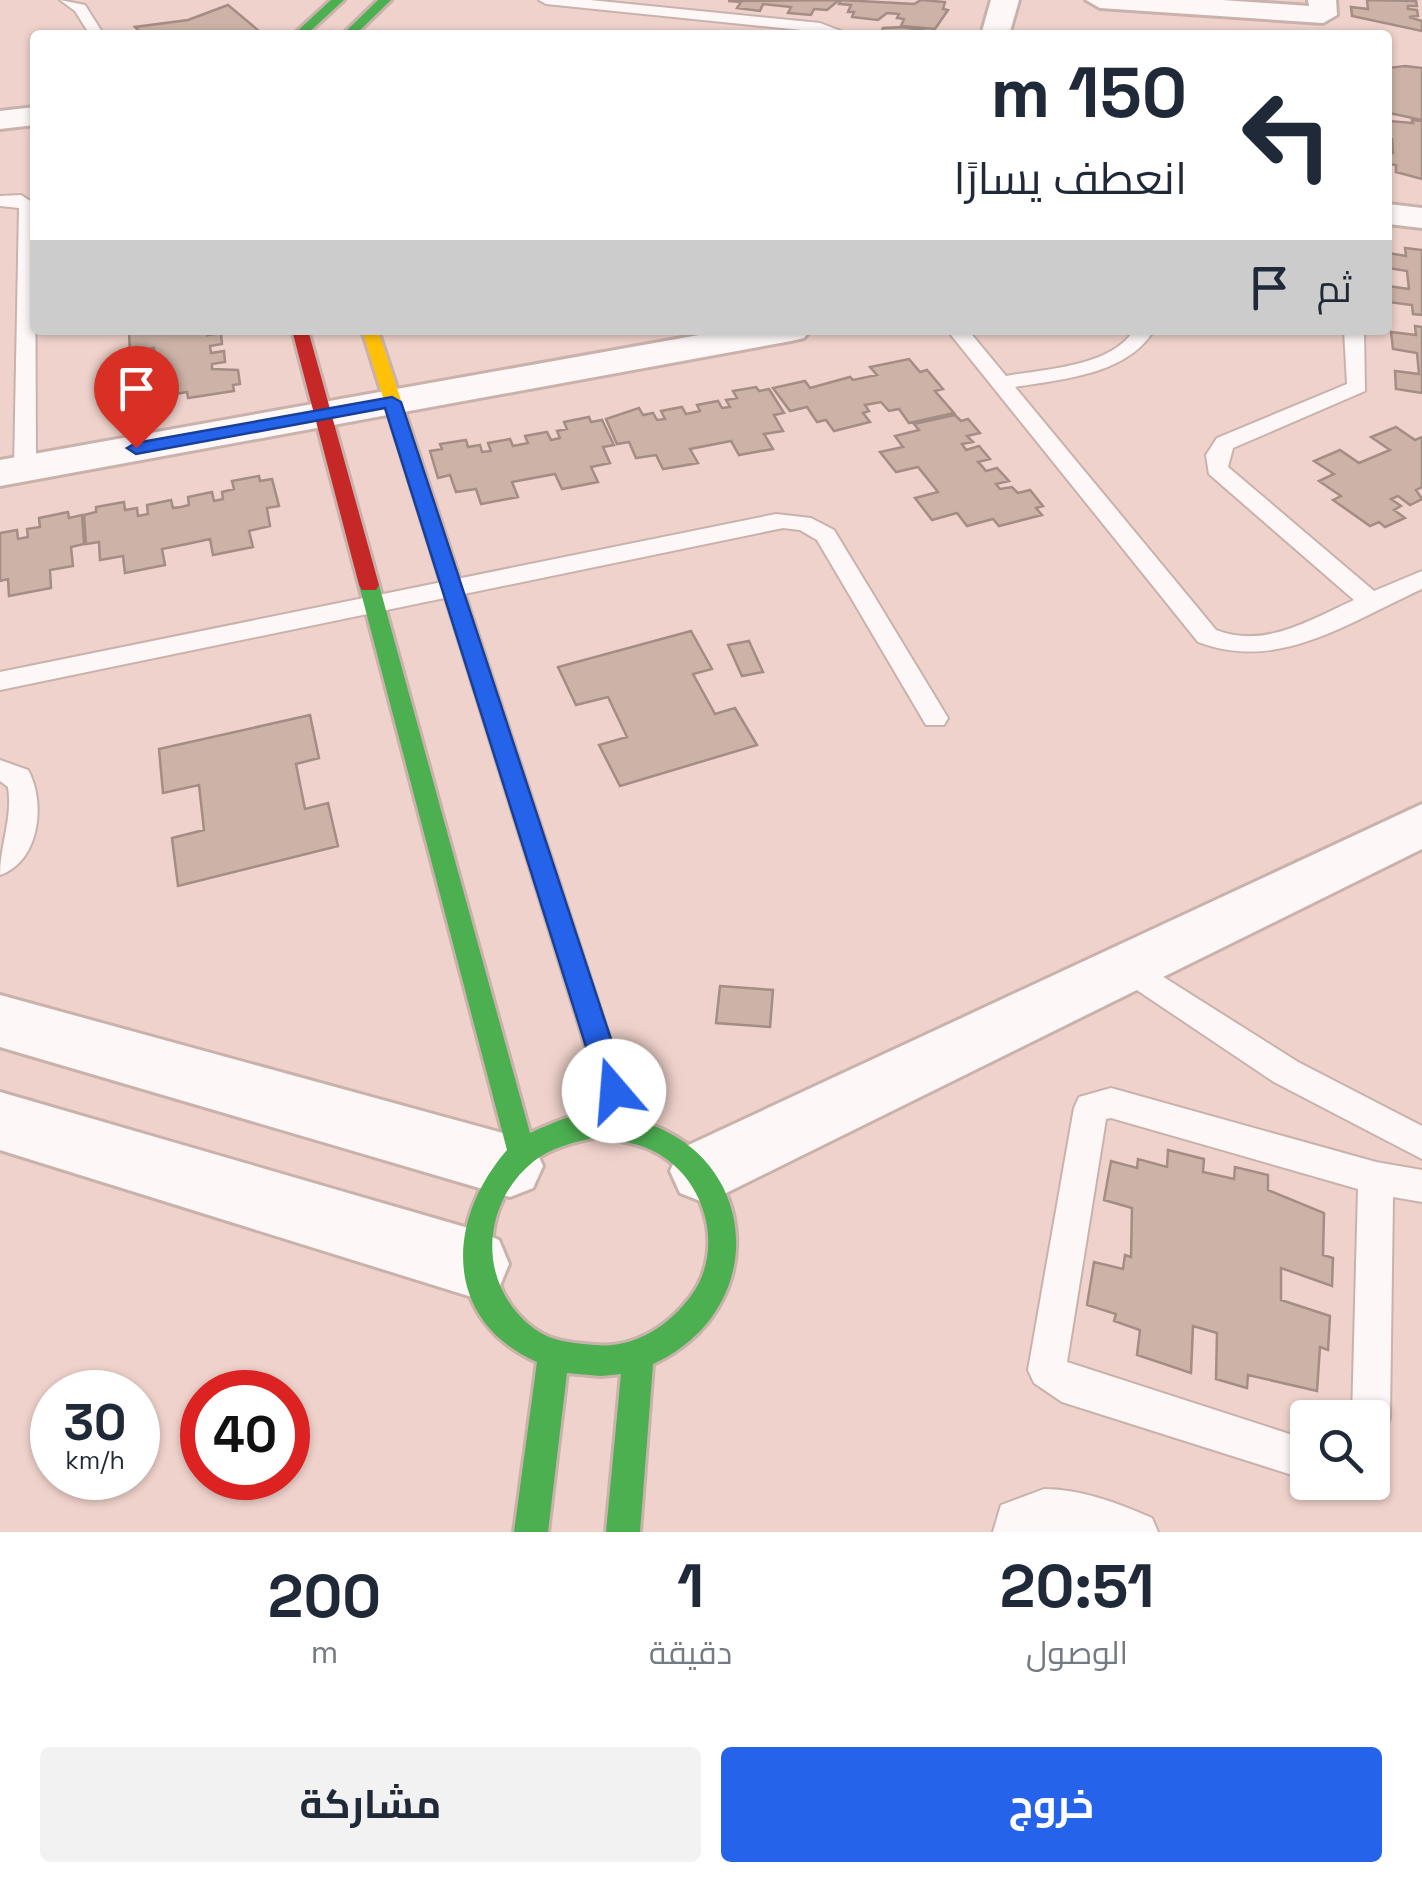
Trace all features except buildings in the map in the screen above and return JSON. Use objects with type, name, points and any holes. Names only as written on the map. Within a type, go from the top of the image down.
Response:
[{"type":"street","points":[[305,30],[338,0]]},
{"type":"street","points":[[353,30],[385,0]]},
{"type":"street","points":[[997,30],[1006,0]]},
{"type":"street","points":[[1100,0],[1323,17]]},
{"type":"street","points":[[0,120],[30,117]]},
{"type":"street","points":[[1392,214],[1422,218]]},
{"type":"street","points":[[301,335],[516,1160]]},
{"type":"street","points":[[372,335],[625,1127]]},
{"type":"street","points":[[12,470],[762,335]]},
{"type":"street","points":[[703,1171],[1422,825]]},
{"type":"street","points":[[0,1022],[516,1160]]},
{"type":"street","points":[[0,1121],[476,1264]]},
{"type":"street","points":[[597,1124],[625,1127],[674,1144],[703,1171],[720,1202],[726,1238],[720,1275],[702,1310],[674,1338],[638,1358],[598,1365],[553,1358],[514,1338],[487,1304],[476,1264],[477,1222],[494,1185],[516,1160],[558,1134],[597,1124]]},
{"type":"street","points":[[531,1532],[553,1358]]},
{"type":"street","points":[[623,1532],[638,1358]]},
{"type":"lane","points":[[67,0],[80,8],[94,30]]},
{"type":"lane","points":[[546,0],[829,30]]},
{"type":"lane","points":[[527,9],[680,12],[754,30]]},
{"type":"lane","points":[[0,201],[21,200],[28,207],[12,470]]},
{"type":"lane","points":[[960,335],[1207,636],[1233,646],[1261,647],[1422,580]]},
{"type":"lane","points":[[1000,383],[1099,362],[1133,346],[1141,335]]},
{"type":"lane","points":[[1354,335],[1358,387],[1225,443],[1217,455],[1217,469],[1372,601]]},
{"type":"lane","points":[[0,682],[372,603],[454,592],[776,521],[814,526],[826,535],[935,718]]},
{"type":"lane","points":[[0,770],[18,778],[24,791],[19,842],[0,863]]},
{"type":"lane","points":[[1128,967],[1286,1072],[1422,1143]]},
{"type":"lane","points":[[1290,1454],[1062,1383],[1047,1370],[1091,1108],[1111,1104],[1376,1178],[1422,1186]]},
{"type":"lane","points":[[1371,1400],[1376,1178]]},
{"type":"lane","points":[[1013,1532],[1015,1519],[1026,1512],[1058,1508],[1138,1532]]},
{"type":"traffic: fast","points":[[305,30],[338,0]]},
{"type":"traffic: fast","points":[[353,30],[385,0]]},
{"type":"traffic: fast","points":[[369,585],[522,1154]]},
{"type":"traffic: fast","points":[[548,886],[625,1127]]},
{"type":"traffic: fast","points":[[597,1124],[656,1139],[683,1156],[712,1193],[723,1238],[715,1284],[693,1317],[671,1338],[645,1352],[601,1361],[560,1357],[526,1342],[501,1318],[484,1289],[476,1255],[479,1220],[494,1186],[520,1155],[547,1139],[597,1124]]},
{"type":"traffic: fast","points":[[531,1532],[553,1358]]},
{"type":"traffic: fast","points":[[623,1532],[638,1358]]},
{"type":"traffic: slow","points":[[372,335],[548,886]]},
{"type":"traffic: jam","points":[[301,335],[369,585]]},
{"type":"route","points":[[136,448],[392,402],[614,1091]]}]
